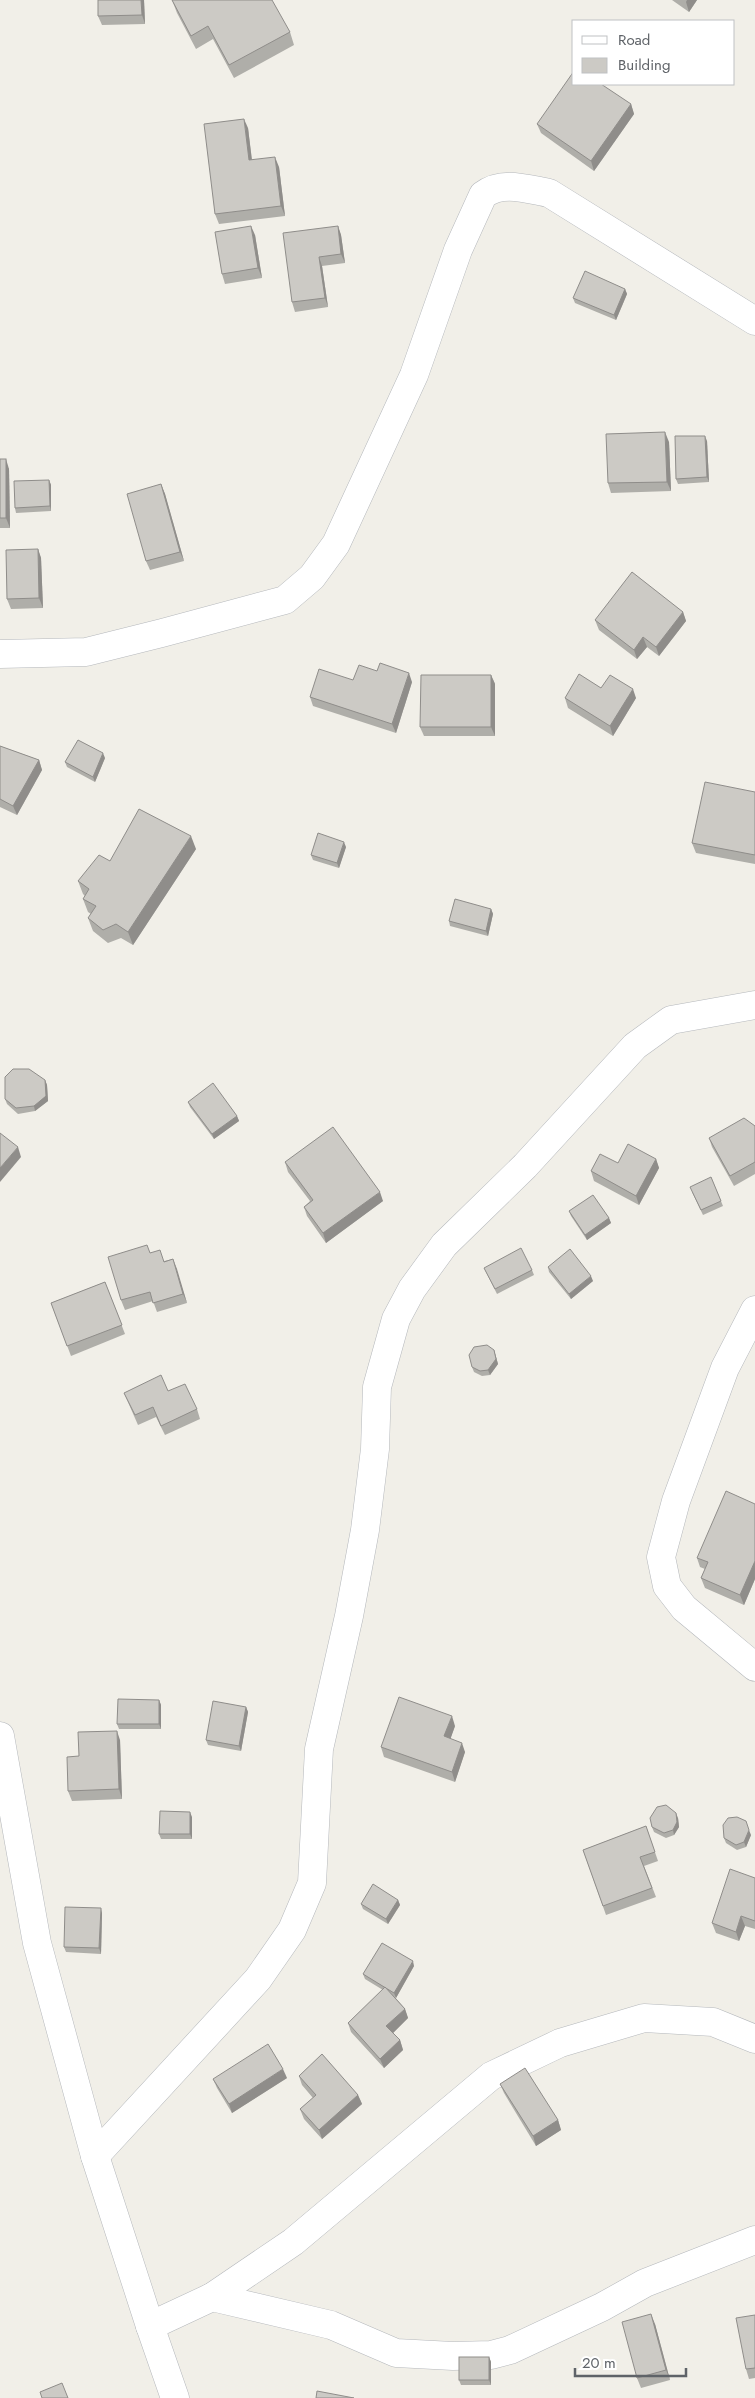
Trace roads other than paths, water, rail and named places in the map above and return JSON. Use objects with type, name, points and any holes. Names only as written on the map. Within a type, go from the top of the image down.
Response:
[{"type":"street","points":[[0,654],[86,652],[152,636],[285,600],[312,577],[336,544],[414,375],[458,250],[483,195],[490,189],[521,187],[549,193],[755,321]]},
{"type":"street","points":[[96,2156],[258,1979],[292,1930],[312,1883],[319,1749],[366,1530],[375,1448],[377,1387],[396,1319],[412,1289],[444,1245],[525,1166],[635,1046],[671,1020],[755,1005]]},
{"type":"street","points":[[755,1310],[725,1368],[676,1501],[661,1557],[667,1586],[684,1608],[755,1667]]},
{"type":"street","points":[[0,1736],[37,1943],[96,2156],[150,2326],[176,2398]]},
{"type":"street","points":[[150,2326],[212,2297],[292,2242],[491,2076],[534,2055],[560,2043],[644,2018],[713,2022],[755,2039]]},
{"type":"street","points":[[212,2297],[331,2325],[396,2353],[453,2356],[492,2355],[510,2350],[602,2307],[645,2284],[755,2240]]}]
